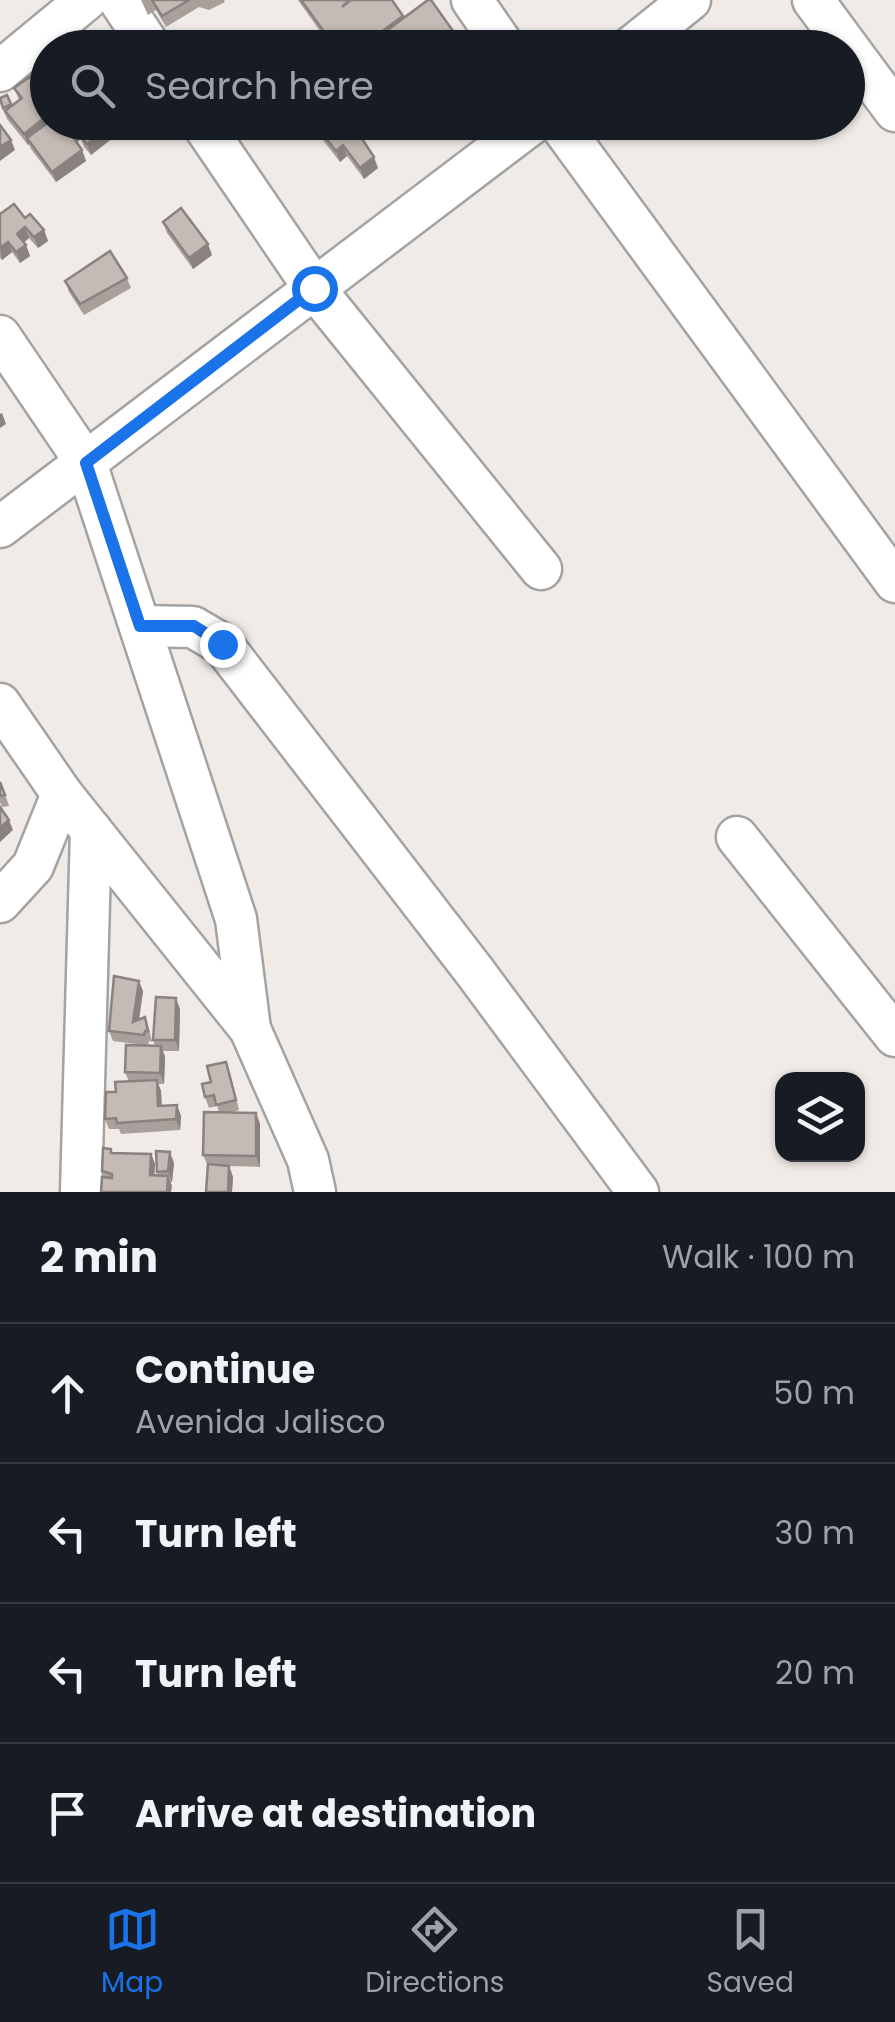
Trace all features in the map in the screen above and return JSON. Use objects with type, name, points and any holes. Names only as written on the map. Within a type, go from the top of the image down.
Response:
[{"type":"street","points":[[50,30],[86,0]]},
{"type":"street","points":[[118,0],[139,30]]},
{"type":"street","points":[[472,0],[493,30]]},
{"type":"street","points":[[652,30],[690,0]]},
{"type":"street","points":[[813,0],[835,30]]},
{"type":"street","points":[[0,71],[30,46]]},
{"type":"street","points":[[865,70],[895,111]]},
{"type":"street","points":[[214,140],[314,288],[540,569]]},
{"type":"street","points":[[0,527],[510,140]]},
{"type":"street","points":[[571,140],[895,582]]},
{"type":"street","points":[[0,336],[86,463],[236,919],[250,1029]]},
{"type":"street","points":[[140,626],[194,626],[222,644],[475,972],[638,1192]]},
{"type":"street","points":[[0,704],[62,794],[250,1029],[308,1160],[315,1192]]},
{"type":"street","points":[[0,902],[32,866],[62,794]]},
{"type":"street","points":[[81,1192],[91,830]]},
{"type":"street","points":[[736,837],[895,1036]]},
{"type":"building","points":[[152,0],[189,0],[162,16]]},
{"type":"building","points":[[301,0],[349,0],[342,7],[351,0],[392,0],[403,16],[384,30],[323,30]]},
{"type":"building","points":[[431,0],[452,30],[387,30]]},
{"type":"building","points":[[30,77],[30,129],[24,134],[5,111],[22,98],[14,88]]},
{"type":"building","points":[[7,95],[11,104],[3,108],[0,98]]},
{"type":"building","points":[[0,125],[11,140],[0,147]]},
{"type":"building","points":[[27,138],[75,140],[82,150],[52,172]]},
{"type":"building","points":[[327,140],[363,140],[374,157],[360,168],[343,145],[336,151]]},
{"type":"building","points":[[14,204],[25,218],[30,214],[44,230],[34,237],[25,227],[17,234],[26,245],[16,252],[8,242],[0,248],[0,214]]},
{"type":"building","points":[[181,208],[208,244],[189,258],[163,222]]},
{"type":"building","points":[[110,251],[127,278],[80,304],[65,281]]},
{"type":"building","points":[[0,807],[9,820],[0,828]]},
{"type":"building","points":[[114,976],[139,981],[133,1022],[145,1017],[148,1031],[144,1035],[109,1031]]},
{"type":"building","points":[[156,997],[176,998],[175,1040],[153,1040]]},
{"type":"building","points":[[126,1045],[161,1046],[160,1073],[125,1072]]},
{"type":"building","points":[[226,1062],[236,1100],[216,1105],[214,1095],[205,1097],[202,1084],[211,1082],[207,1066]]},
{"type":"building","points":[[157,1080],[158,1106],[177,1105],[176,1119],[117,1123],[116,1118],[105,1119],[106,1092],[116,1092],[115,1082]]},
{"type":"building","points":[[204,1112],[256,1113],[256,1156],[203,1155]]},
{"type":"building","points":[[103,1148],[111,1149],[111,1153],[151,1154],[150,1175],[168,1176],[167,1192],[101,1192],[102,1177],[112,1178],[112,1174],[102,1171]]},
{"type":"building","points":[[156,1151],[170,1152],[168,1171],[157,1172]]},
{"type":"building","points":[[208,1164],[229,1166],[228,1192],[206,1192]]},
{"type":"route","points":[[222,644],[194,626],[140,626],[86,463],[314,288]]}]
